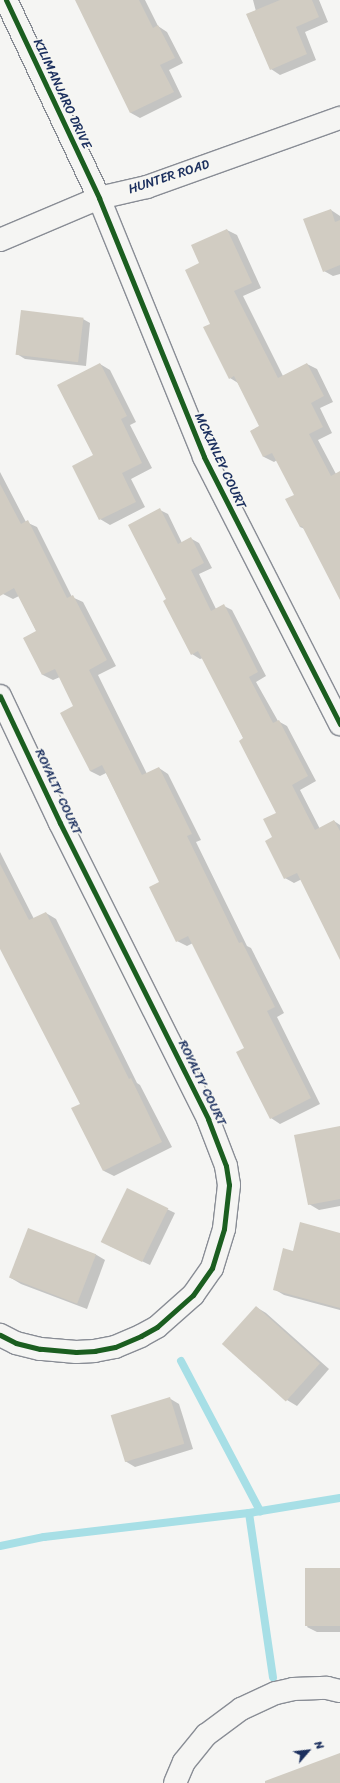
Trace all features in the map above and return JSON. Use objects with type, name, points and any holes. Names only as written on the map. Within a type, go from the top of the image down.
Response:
[{"type":"street","name":"KILIMANJARO DRIVE","points":[[6,0],[99,198]]},
{"type":"street","name":"HUNTER ROAD","points":[[0,240],[99,198],[147,187],[340,118]]},
{"type":"street","name":"MCKINLEY COURT","points":[[99,198],[204,457],[340,724]]},
{"type":"street","name":"ROYALTY COURT","points":[[0,696],[60,823],[208,1119],[220,1146],[226,1166],[229,1184],[224,1229],[212,1268],[193,1295],[157,1327],[141,1336],[114,1346],[95,1351],[76,1352],[40,1349],[16,1343],[0,1335]]},
{"type":"street","points":[[175,1783],[184,1762],[206,1735],[241,1709],[276,1693],[293,1689],[327,1688],[340,1691]]},
{"type":"building","points":[[75,0],[139,0],[153,28],[158,25],[175,58],[160,65],[174,92],[130,113]]},
{"type":"building","points":[[280,0],[312,0],[319,17],[296,27],[307,54],[270,70],[246,14]]},
{"type":"building","points":[[331,209],[335,222],[340,220],[340,265],[323,272],[303,219]]},
{"type":"building","points":[[227,229],[252,283],[234,291],[278,378],[307,363],[324,396],[311,403],[323,427],[309,434],[331,476],[340,471],[340,600],[302,526],[300,527],[285,499],[294,495],[272,453],[263,457],[250,431],[259,426],[234,376],[229,379],[203,327],[210,324],[185,270],[199,263],[191,245]]},
{"type":"building","points":[[21,310],[84,318],[78,362],[16,355]]},
{"type":"building","points":[[100,363],[127,416],[121,419],[142,463],[122,473],[136,502],[99,520],[72,466],[93,455],[57,385]]},
{"type":"building","points":[[0,484],[21,524],[28,520],[67,598],[73,595],[107,660],[89,670],[142,775],[159,767],[192,834],[187,836],[239,943],[242,942],[275,1007],[267,1011],[311,1098],[270,1119],[236,1052],[244,1048],[188,936],[176,942],[149,887],[159,882],[102,765],[90,771],[60,713],[73,706],[55,669],[42,675],[23,638],[36,631],[14,588],[0,596]]},
{"type":"building","points":[[160,508],[178,544],[191,537],[204,563],[191,570],[211,611],[224,604],[258,672],[249,677],[273,723],[279,720],[308,776],[292,785],[315,830],[334,820],[340,831],[340,960],[297,873],[284,879],[265,841],[272,837],[263,819],[276,813],[239,741],[243,738],[198,651],[191,655],[163,601],[166,599],[128,525]]},
{"type":"building","points":[[0,864],[29,920],[46,912],[162,1142],[103,1171],[71,1108],[80,1104],[0,949]]},
{"type":"building","points":[[340,1126],[340,1199],[308,1205],[294,1135]]},
{"type":"building","points":[[127,1188],[168,1208],[142,1262],[101,1242]]},
{"type":"building","points":[[300,1222],[340,1233],[340,1308],[273,1290],[283,1248],[293,1251]]},
{"type":"building","points":[[28,1228],[96,1254],[77,1304],[9,1277]]},
{"type":"building","points":[[256,1306],[320,1364],[286,1401],[222,1344]]},
{"type":"building","points":[[170,1397],[184,1444],[125,1462],[111,1415]]},
{"type":"building","points":[[305,1568],[340,1568],[340,1626],[305,1626]]},
{"type":"building","points":[[340,1753],[340,1783],[265,1783],[265,1781]]},
{"type":"waterway","points":[[181,1361],[260,1511]]},
{"type":"waterway","points":[[0,1546],[44,1537],[249,1513],[340,1498]]},
{"type":"waterway","points":[[249,1513],[273,1677]]},
{"type":"cycle path","points":[[6,0],[99,198],[204,457],[340,724]]},
{"type":"cycle path","points":[[0,696],[60,823],[208,1119],[226,1166],[229,1185],[224,1229],[212,1268],[193,1295],[157,1327],[141,1336],[115,1347],[95,1351],[76,1352],[40,1349],[16,1343],[0,1335]]}]
